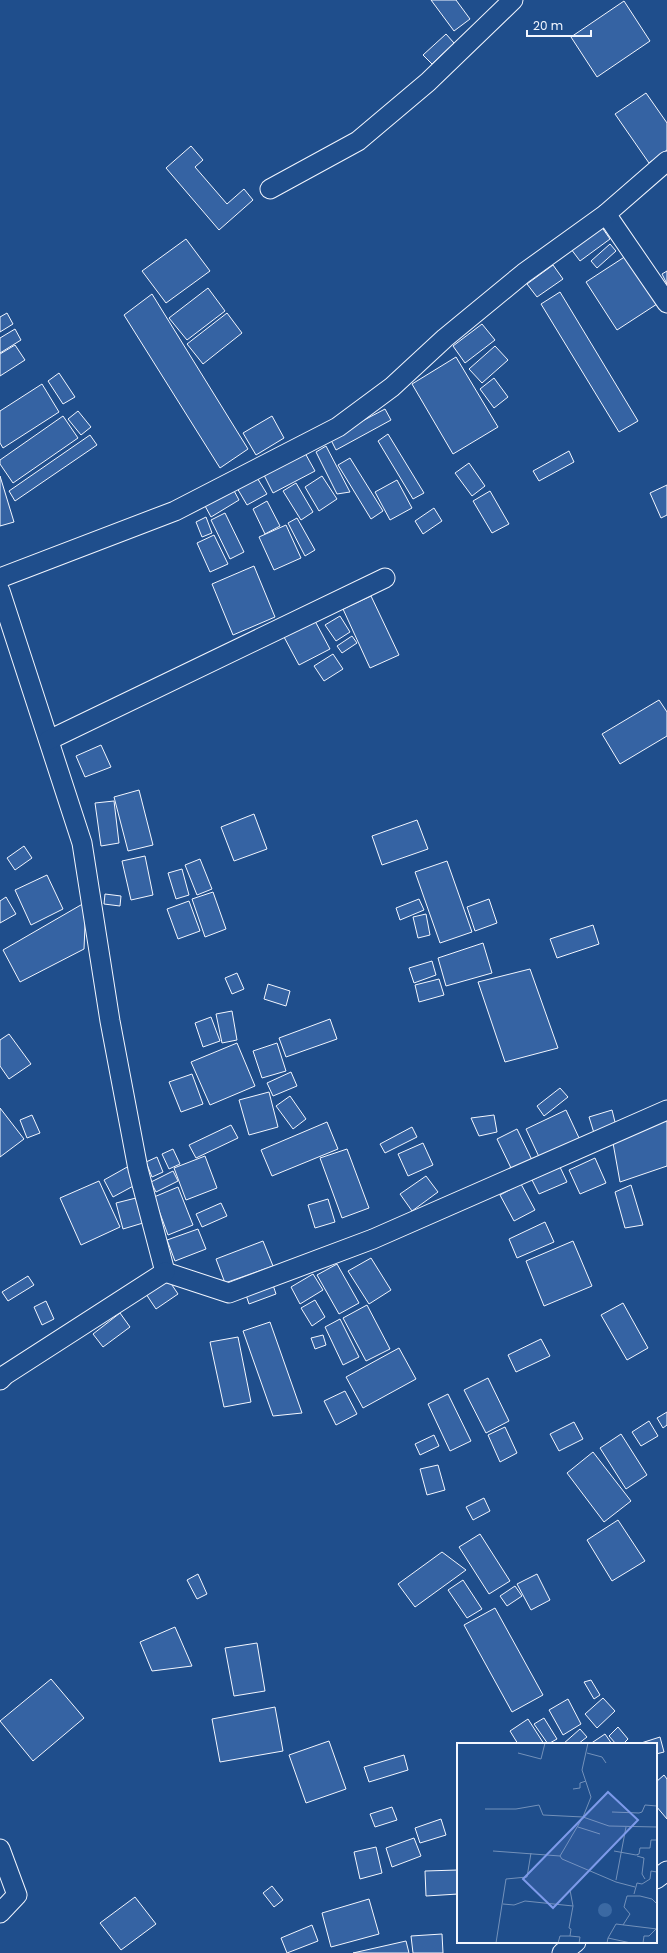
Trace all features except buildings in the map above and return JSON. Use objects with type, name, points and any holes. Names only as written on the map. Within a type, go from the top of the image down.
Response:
[{"type":"street","points":[[270,189],[358,141],[428,82],[513,0]]},
{"type":"street","points":[[0,578],[175,511],[338,427],[392,387],[445,338],[524,273],[606,214],[667,162]]},
{"type":"street","points":[[606,214],[667,303]]},
{"type":"street","points":[[48,740],[385,578]]},
{"type":"street","points":[[0,591],[82,843],[110,1020],[138,1170],[165,1272]]},
{"type":"street","points":[[165,1272],[229,1293],[373,1239],[667,1110]]},
{"type":"street","points":[[0,1380],[5,1375],[165,1272]]},
{"type":"street","points":[[0,1849],[17,1895],[0,1913]]},
{"type":"street","points":[[657,1878],[667,1871]]},
{"type":"street","points":[[562,1953],[575,1943]]}]
